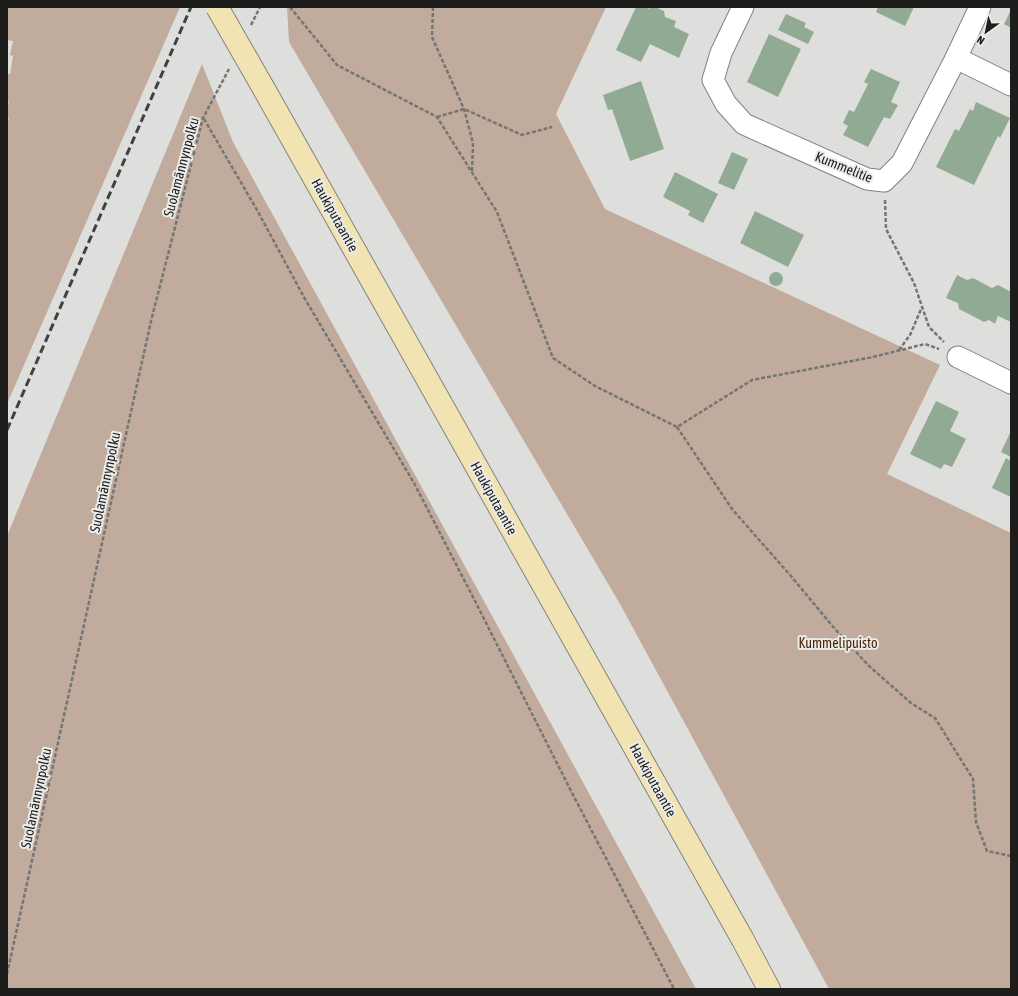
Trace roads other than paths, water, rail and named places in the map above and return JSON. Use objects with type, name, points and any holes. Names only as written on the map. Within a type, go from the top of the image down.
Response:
[{"type":"main road","name":"Haukiputaantie","points":[[217,7],[743,940],[769,989]]},
{"type":"street","name":"Kummelitie","points":[[744,7],[721,53],[713,80],[726,104],[744,124],[867,179],[884,181],[902,163],[956,58],[980,7]]},
{"type":"street","points":[[956,58],[1011,85]]},
{"type":"street","points":[[958,357],[1011,383]]},
{"type":"railway","points":[[7,430],[191,7]]},
{"type":"park label","name":"Kummelipuisto","points":[[838,643]]}]
